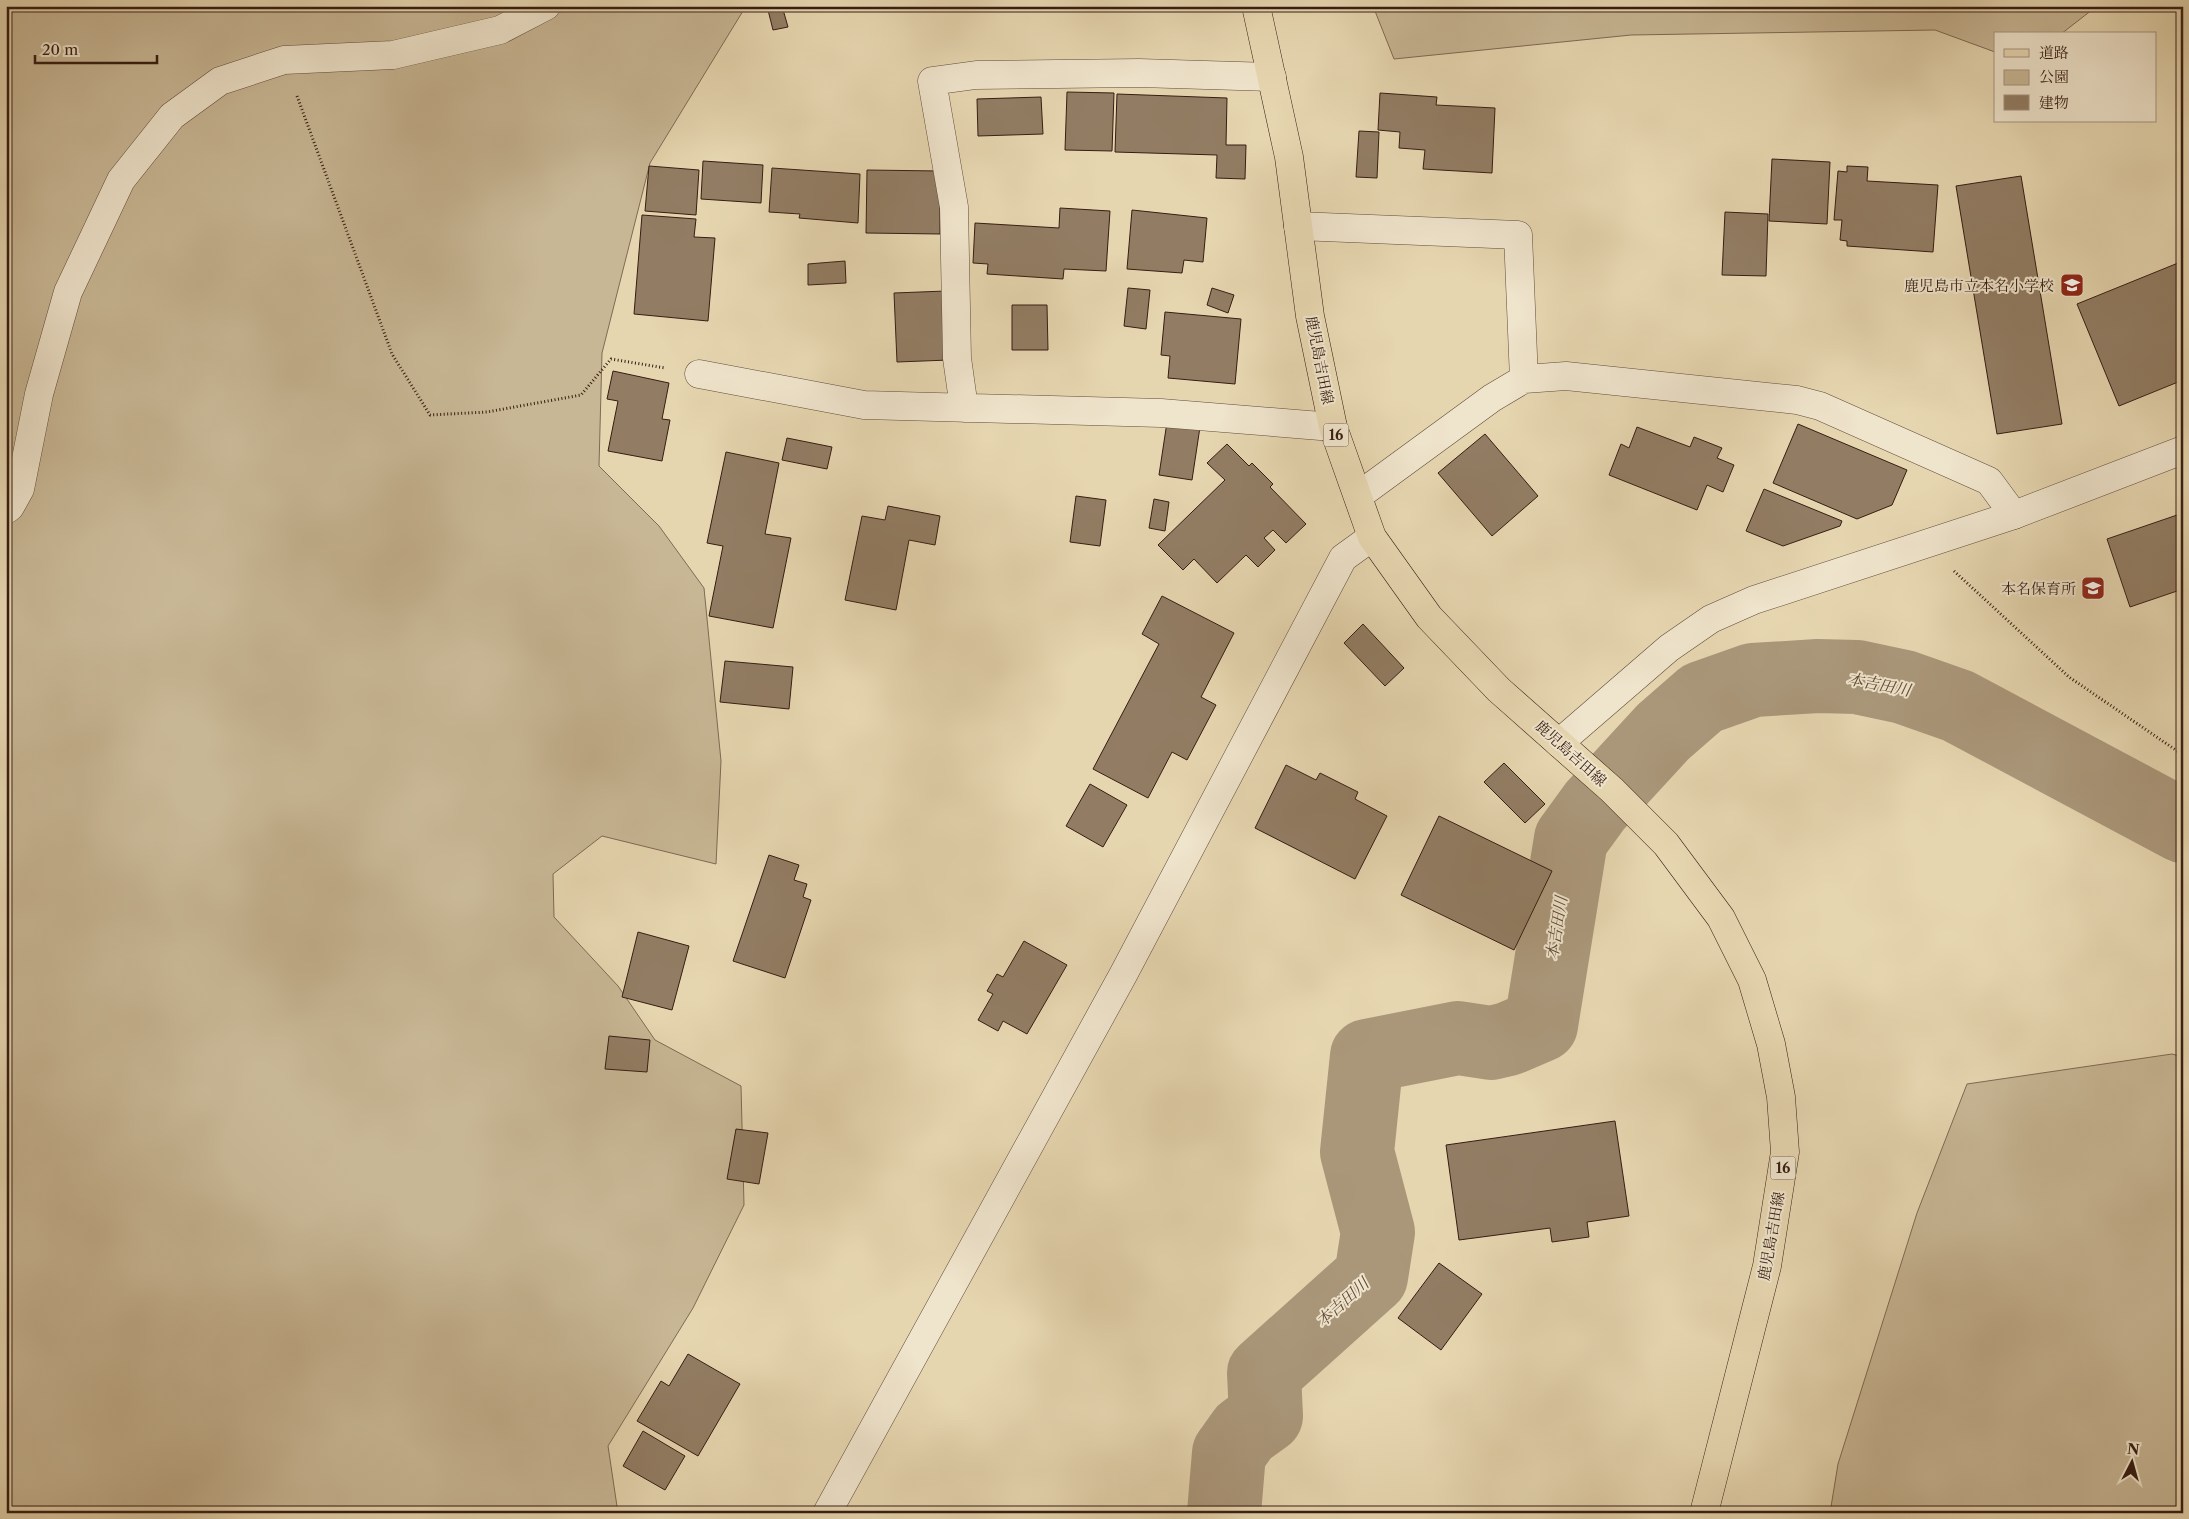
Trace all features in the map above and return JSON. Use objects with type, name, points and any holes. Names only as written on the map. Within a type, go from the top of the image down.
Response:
[{"type":"main road","name":"鹿児島吉田線","points":[[1256,6],[1289,157],[1310,316],[1333,427],[1372,536],[1429,617],[1499,690],[1596,775],[1666,844],[1721,918],[1752,980],[1771,1044],[1780,1097],[1785,1152],[1768,1266],[1704,1513]]},
{"type":"street","points":[[6,510],[10,507],[20,489],[39,394],[68,292],[121,180],[172,116],[220,81],[284,60],[393,55],[500,30],[546,6]]},
{"type":"street","points":[[964,408],[957,358],[954,207],[932,81],[976,75],[1139,73],[1272,77]]},
{"type":"street","points":[[1298,226],[1518,235],[1524,379]]},
{"type":"street","points":[[699,374],[864,405],[1161,413],[1333,427]]},
{"type":"street","points":[[1358,496],[1492,398],[1524,379],[1566,376],[1797,400],[1820,406],[1989,481],[2014,515]]},
{"type":"street","points":[[1559,743],[1669,648],[1711,619],[1754,600],[2014,515],[2183,450]]},
{"type":"street","points":[[827,1513],[1123,975],[1343,558],[1372,536]]},
{"type":"path","points":[[284,60],[392,354],[430,415],[486,412],[581,395],[611,359],[699,374]]},
{"type":"path","points":[[1926,545],[2068,677],[2183,756]]},
{"type":"green space","points":[[6,6],[746,6],[650,163],[602,353],[599,466],[659,526],[704,588],[721,761],[716,864],[602,836],[553,874],[554,917],[618,986],[655,1040],[741,1086],[744,1205],[693,1308],[608,1446],[618,1513],[6,1513]]},
{"type":"green space","points":[[1373,6],[2097,6],[2064,32],[1994,32],[1994,52],[1935,30],[1631,35],[1394,59]]},
{"type":"green space","points":[[2172,1054],[2183,1057],[2183,1513],[1830,1513],[1838,1464],[1917,1213],[1967,1084]]},
{"type":"building","points":[[767,6],[782,6],[788,27],[773,30]]},
{"type":"building","points":[[1067,92],[1114,93],[1112,151],[1065,150]]},
{"type":"building","points":[[1380,93],[1437,97],[1436,105],[1495,108],[1492,173],[1423,169],[1425,150],[1399,148],[1400,132],[1378,130]]},
{"type":"building","points":[[1117,94],[1227,98],[1226,145],[1246,145],[1245,179],[1216,178],[1217,155],[1115,152]]},
{"type":"building","points":[[1041,97],[1043,134],[978,136],[977,99]]},
{"type":"building","points":[[1359,131],[1379,132],[1377,178],[1356,177]]},
{"type":"building","points":[[1772,159],[1830,162],[1827,224],[1769,221]]},
{"type":"building","points":[[703,161],[763,165],[761,203],[701,199]]},
{"type":"building","points":[[649,166],[699,170],[696,215],[645,211]]},
{"type":"building","points":[[1847,166],[1868,167],[1867,181],[1938,185],[1933,252],[1847,246],[1847,241],[1840,240],[1842,220],[1834,220],[1838,171],[1847,172]]},
{"type":"building","points":[[772,168],[860,174],[858,223],[799,218],[800,214],[769,212]]},
{"type":"building","points":[[867,170],[940,171],[940,234],[866,233]]},
{"type":"building","points":[[2021,176],[2062,424],[1997,434],[1956,186]]},
{"type":"building","points":[[1060,208],[1110,211],[1106,271],[1064,269],[1063,279],[987,274],[988,264],[973,263],[975,223],[1059,228]]},
{"type":"building","points":[[1132,210],[1207,218],[1203,262],[1184,260],[1182,273],[1127,269]]},
{"type":"building","points":[[1725,212],[1768,214],[1766,276],[1722,275]]},
{"type":"building","points":[[642,215],[696,219],[694,237],[715,238],[708,321],[634,314]]},
{"type":"building","points":[[845,261],[846,283],[808,285],[808,264]]},
{"type":"building","points":[[2183,261],[2183,380],[2119,406],[2077,304]]},
{"type":"building","points":[[1128,288],[1150,290],[1146,329],[1124,326]]},
{"type":"building","points":[[1212,288],[1234,295],[1228,313],[1207,305]]},
{"type":"building","points":[[946,291],[949,360],[897,362],[894,293]]},
{"type":"building","points":[[1012,305],[1047,305],[1048,350],[1012,350]]},
{"type":"building","points":[[1165,312],[1241,319],[1235,384],[1168,378],[1170,356],[1161,355]]},
{"type":"building","points":[[613,371],[669,383],[662,419],[670,420],[662,461],[608,451],[618,401],[607,399]]},
{"type":"building","points":[[1167,422],[1200,427],[1192,480],[1159,475]]},
{"type":"building","points":[[1798,424],[1907,470],[1892,505],[1857,519],[1773,483]]},
{"type":"building","points":[[1637,427],[1690,447],[1694,437],[1722,448],[1717,458],[1734,465],[1723,492],[1707,485],[1697,510],[1609,475],[1621,444],[1629,448]]},
{"type":"building","points":[[1485,434],[1538,496],[1492,536],[1438,473]]},
{"type":"building","points":[[787,438],[832,447],[827,469],[782,460]]},
{"type":"building","points":[[1227,444],[1249,466],[1252,463],[1273,484],[1270,487],[1306,524],[1286,543],[1273,530],[1264,538],[1275,550],[1258,567],[1246,555],[1217,583],[1194,559],[1183,570],[1158,545],[1225,480],[1207,463]]},
{"type":"building","points":[[726,452],[779,463],[765,534],[791,538],[773,628],[709,616],[723,546],[707,543]]},
{"type":"building","points":[[1764,489],[1842,521],[1840,526],[1783,546],[1746,531]]},
{"type":"building","points":[[1076,496],[1106,500],[1100,546],[1070,542]]},
{"type":"building","points":[[1154,499],[1169,502],[1165,531],[1149,528]]},
{"type":"building","points":[[888,506],[940,516],[935,545],[909,540],[896,610],[845,600],[862,516],[885,520]]},
{"type":"building","points":[[2183,513],[2183,589],[2130,607],[2107,539]]},
{"type":"building","points":[[1162,596],[1234,633],[1201,697],[1216,705],[1187,760],[1172,752],[1148,798],[1093,769],[1159,644],[1142,634]]},
{"type":"building","points":[[1363,624],[1404,668],[1385,686],[1344,643]]},
{"type":"building","points":[[725,661],[793,667],[789,709],[720,702]]},
{"type":"building","points":[[1504,763],[1545,804],[1525,823],[1484,782]]},
{"type":"building","points":[[1286,765],[1316,780],[1320,773],[1358,792],[1355,799],[1387,816],[1355,879],[1255,828]]},
{"type":"building","points":[[1090,784],[1127,805],[1103,847],[1066,826]]},
{"type":"building","points":[[1439,816],[1552,871],[1514,950],[1401,895]]},
{"type":"building","points":[[769,855],[799,865],[794,880],[807,884],[803,897],[811,900],[785,978],[733,961]]},
{"type":"building","points":[[638,932],[689,946],[672,1010],[622,997]]},
{"type":"building","points":[[1024,941],[1067,965],[1027,1034],[1003,1021],[998,1031],[978,1020],[993,994],[987,991],[997,974],[1003,977]]},
{"type":"building","points":[[609,1036],[650,1040],[647,1072],[605,1069]]},
{"type":"building","points":[[1615,1121],[1629,1216],[1587,1222],[1589,1237],[1552,1242],[1550,1228],[1459,1240],[1446,1145]]},
{"type":"building","points":[[736,1129],[768,1133],[759,1184],[727,1179]]},
{"type":"building","points":[[1439,1263],[1482,1294],[1441,1350],[1398,1318]]},
{"type":"building","points":[[688,1354],[740,1384],[698,1456],[637,1421],[661,1381],[669,1386]]},
{"type":"building","points":[[643,1431],[685,1456],[665,1490],[623,1466]]},
{"type":"waterway","name":"本吉田川","points":[[1224,1513],[1229,1453],[1244,1432],[1266,1416],[1264,1373],[1371,1277],[1378,1232],[1357,1152],[1367,1056],[1458,1038],[1491,1043],[1508,1039],[1541,1025],[1571,839],[1595,806],[1663,732],[1702,698],[1753,680],[1818,676],[1857,677],[1904,687],[1958,706],[2183,826]]},
{"type":"place","name":"鹿児島市立本名小学校","points":[[2072,285]]},
{"type":"place","name":"本名保育所","points":[[2093,588]]}]
